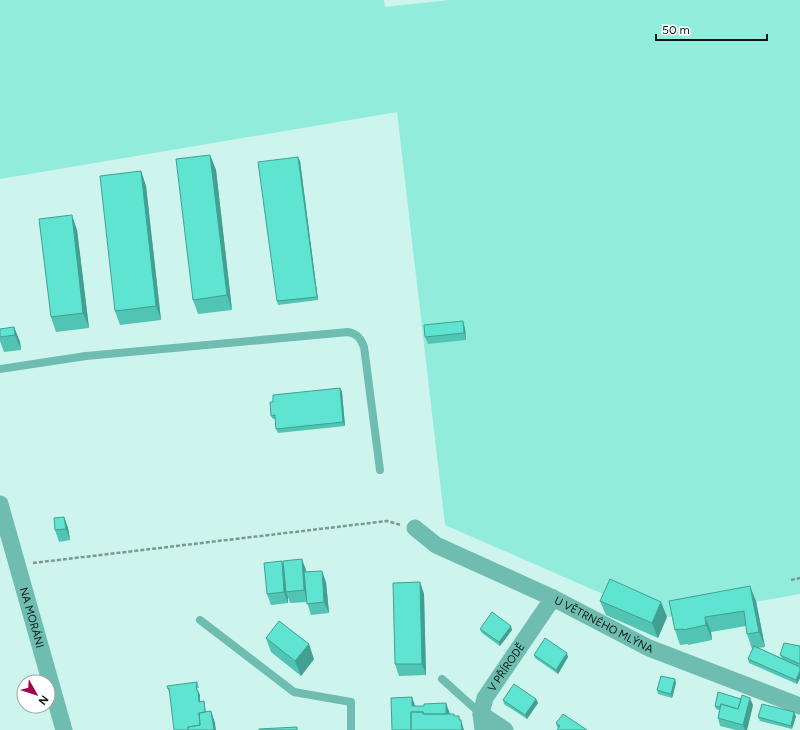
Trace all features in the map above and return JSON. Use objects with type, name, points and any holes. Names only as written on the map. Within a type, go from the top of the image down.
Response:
[{"type":"street","name":"NA MORÁNI","points":[[0,504],[64,730]]},
{"type":"street","name":"U VĚTRNÉHO MLÝNA","points":[[415,528],[436,545],[553,598],[649,648],[800,706]]},
{"type":"street","name":"V PŘÍRODĚ","points":[[482,722],[485,698],[553,598]]},
{"type":"street","points":[[482,722],[505,730]]},
{"type":"lane","points":[[0,369],[86,356],[348,332],[356,334],[361,339],[364,347],[380,470]]},
{"type":"lane","points":[[200,620],[294,692],[351,702],[351,730]]},
{"type":"lane","points":[[442,679],[482,722]]},
{"type":"path","points":[[17,565],[387,521],[415,528]]},
{"type":"path","points":[[791,580],[800,578]]},
{"type":"green space","points":[[0,0],[384,0],[385,7],[449,0],[800,0],[800,594],[669,617],[615,593],[612,598],[445,525],[397,112],[0,179]]},
{"type":"building","points":[[210,155],[227,295],[193,300],[176,159]]},
{"type":"building","points":[[298,157],[317,297],[277,301],[258,162]]},
{"type":"building","points":[[141,171],[156,306],[115,311],[100,176]]},
{"type":"building","points":[[72,215],[83,313],[51,317],[39,219]]},
{"type":"building","points":[[463,321],[464,333],[425,337],[424,325]]},
{"type":"building","points":[[14,327],[15,335],[0,337],[0,329]]},
{"type":"building","points":[[340,388],[343,422],[276,429],[275,415],[271,416],[270,402],[273,402],[273,395]]},
{"type":"building","points":[[64,517],[66,529],[55,530],[54,518]]},
{"type":"building","points":[[302,559],[304,590],[286,592],[283,561]]},
{"type":"building","points":[[282,561],[284,592],[267,594],[264,563]]},
{"type":"building","points":[[322,571],[324,602],[307,604],[304,572]]},
{"type":"building","points":[[610,579],[661,602],[652,623],[600,601]]},
{"type":"building","points":[[420,582],[422,664],[395,664],[393,583]]},
{"type":"building","points":[[750,586],[759,632],[747,634],[744,611],[705,617],[706,625],[683,630],[675,630],[669,601]]},
{"type":"building","points":[[492,612],[511,626],[499,642],[480,629]]},
{"type":"building","points":[[279,621],[309,644],[295,661],[266,638]]},
{"type":"building","points":[[545,638],[567,653],[556,670],[534,655]]},
{"type":"building","points":[[784,643],[800,646],[800,664],[780,655]]},
{"type":"building","points":[[754,646],[800,667],[796,680],[748,659]]},
{"type":"building","points":[[661,676],[675,679],[671,694],[657,690]]},
{"type":"building","points":[[197,682],[199,702],[204,701],[205,712],[199,713],[200,725],[188,727],[188,730],[174,730],[169,688],[168,689],[167,686]]},
{"type":"building","points":[[514,684],[536,699],[525,715],[503,700]]},
{"type":"building","points":[[718,692],[741,699],[738,709],[721,704],[720,707],[715,706]]},
{"type":"building","points":[[742,695],[750,698],[743,725],[718,718],[721,704],[738,709]]},
{"type":"building","points":[[412,697],[412,706],[446,703],[446,714],[424,714],[423,712],[411,712],[411,730],[392,730],[391,698]]},
{"type":"building","points":[[762,704],[794,712],[791,726],[758,717]]},
{"type":"building","points":[[211,711],[214,730],[188,730],[188,727],[200,725],[199,713]]},
{"type":"building","points":[[411,712],[423,712],[423,714],[454,714],[454,716],[459,716],[459,720],[461,720],[462,730],[411,730]]},
{"type":"building","points":[[563,714],[587,730],[557,730],[560,726],[556,723]]},
{"type":"building","points":[[297,727],[297,730],[259,730],[259,729]]}]
